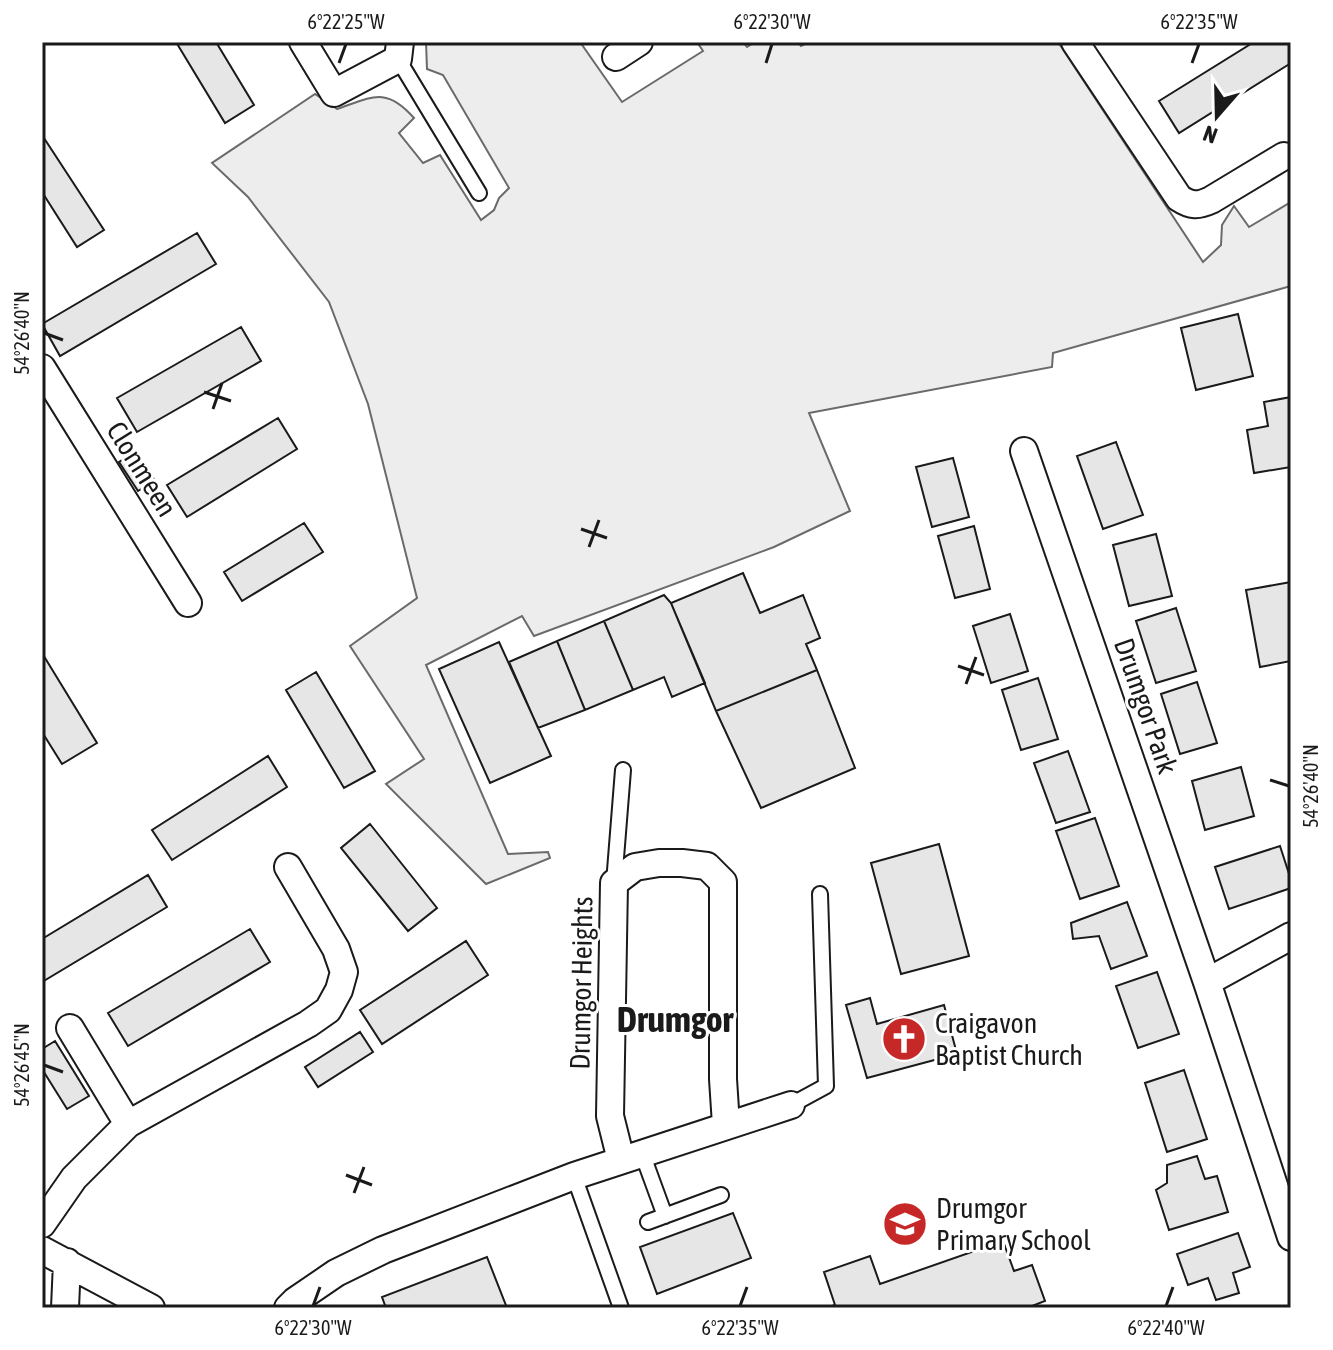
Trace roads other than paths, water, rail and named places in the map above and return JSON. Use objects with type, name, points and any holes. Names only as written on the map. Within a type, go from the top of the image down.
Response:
[{"type":"street","points":[[303,42],[334,93],[399,51]]},
{"type":"street","points":[[616,57],[639,42]]},
{"type":"street","points":[[1075,42],[1179,198],[1189,205],[1200,205],[1211,200],[1284,156]]},
{"type":"street","name":"Clonmeen","points":[[42,368],[188,603]]},
{"type":"street","name":"Drumgor Park","points":[[1024,451],[1207,982],[1291,1237]]},
{"type":"street","name":"Drumgor Heights","points":[[631,1156],[610,1116],[614,883],[635,867],[659,863],[707,866],[723,882],[723,1079],[726,1125]]},
{"type":"street","points":[[42,1224],[74,1178],[128,1124],[328,1010],[344,972],[336,949],[288,867]]},
{"type":"street","points":[[1207,982],[1291,936]]},
{"type":"street","points":[[70,1028],[128,1124]]},
{"type":"street","points":[[288,1308],[336,1273],[383,1250],[574,1176],[791,1105]]},
{"type":"street","points":[[42,1250],[151,1308]]},
{"type":"street","points":[[65,1308],[67,1262]]},
{"type":"lane","points":[[399,51],[479,193]]},
{"type":"lane","points":[[614,883],[623,770]]},
{"type":"lane","points":[[791,1105],[826,1086],[820,894]]},
{"type":"lane","points":[[631,1156],[665,1216]]},
{"type":"lane","points":[[574,1176],[621,1308]]},
{"type":"lane","points":[[648,1222],[721,1195]]},
{"type":"place","name":"Craigavon Baptist Church","points":[[904,1039]]},
{"type":"place","name":"Drumgor Primary School","points":[[905,1224]]},
{"type":"district","name":"Drumgor","points":[[675,1019]]}]
